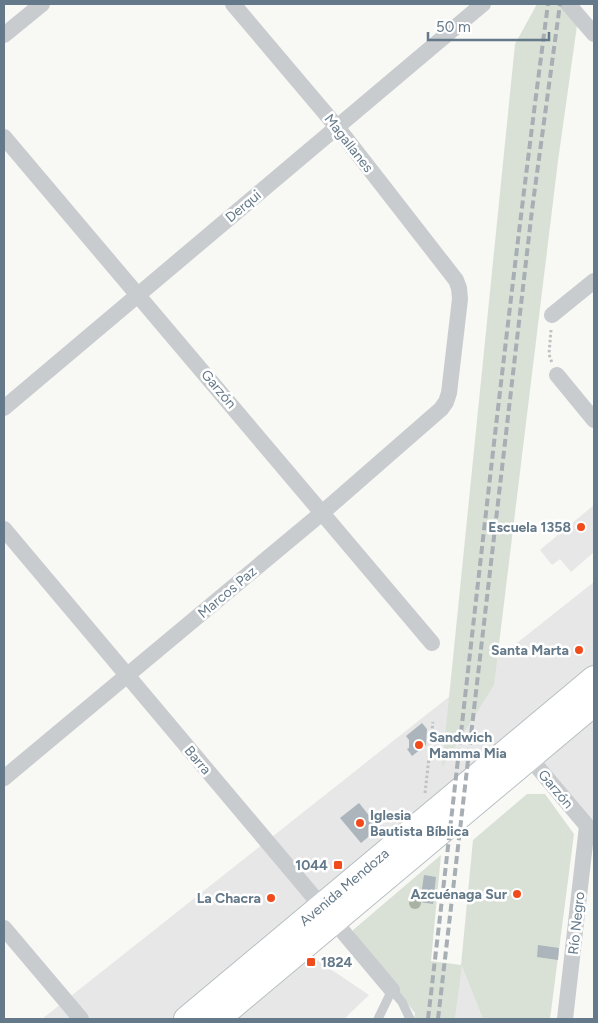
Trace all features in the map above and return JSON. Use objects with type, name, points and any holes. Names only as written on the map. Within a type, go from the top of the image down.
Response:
[{"type":"main road","name":"Avenida Mendoza","points":[[186,1019],[328,914],[523,751],[594,678]]},
{"type":"main road","name":"Avenida Mendoza","points":[[218,1019],[422,822],[594,704]]},
{"type":"street","points":[[4,35],[42,4]]},
{"type":"street","name":"Magallanes","points":[[233,4],[337,127],[456,280],[460,299],[449,393],[446,402]]},
{"type":"street","name":"Derqui","points":[[4,408],[483,4]]},
{"type":"street","points":[[575,6],[594,34]]},
{"type":"street","name":"Garzón","points":[[4,137],[432,643]]},
{"type":"street","points":[[552,316],[594,281]]},
{"type":"street","points":[[556,375],[594,420]]},
{"type":"street","name":"Marcos Paz","points":[[4,778],[322,512],[446,402]]},
{"type":"street","name":"Barra","points":[[4,529],[392,990]]},
{"type":"street","name":"Garzón","points":[[523,751],[591,830]]},
{"type":"street","name":"Río Negro","points":[[565,1019],[591,830]]},
{"type":"street","points":[[4,928],[81,1019]]},
{"type":"lane","points":[[378,1019],[392,990]]},
{"type":"lane","name":"Barra","points":[[392,990],[402,1002],[410,1019]]},
{"type":"path","points":[[549,354],[552,316]]},
{"type":"path","points":[[422,822],[433,722]]},
{"type":"shaded area","points":[[537,4],[580,4],[558,161],[494,685],[442,767],[515,44]]},
{"type":"shaded area","name":"Escuela 1358","points":[[594,505],[594,552],[571,572],[560,559],[552,565],[540,550]]},
{"type":"shaded area","points":[[594,582],[594,820],[587,826],[530,758],[302,950],[369,995],[344,1019],[42,1019]]},
{"type":"shaded area","name":"Azcuénaga Sur","points":[[527,794],[545,794],[574,834],[550,1019],[483,1019],[462,966],[455,1019],[414,1019],[415,1013],[354,938],[353,930],[441,855],[431,961],[461,965],[473,840]]},
{"type":"shaded area","points":[[462,965],[483,1019],[455,1019]]},
{"type":"building","points":[[422,723],[427,729],[426,745],[412,756],[407,749],[409,748],[409,740],[406,736]]},
{"type":"building","name":"Iglesia Bautista Bíblica","points":[[359,803],[379,828],[361,843],[340,818]]},
{"type":"building","points":[[424,875],[436,877],[433,904],[420,902]]},
{"type":"building","points":[[538,945],[559,948],[558,960],[537,957]]},
{"type":"railway","points":[[428,1019],[501,385],[548,4]]},
{"type":"railway","points":[[438,1019],[532,210],[560,4]]},
{"type":"place","name":"Escuela 1358","points":[[581,527]]},
{"type":"place","name":"Santa Marta","points":[[579,650]]},
{"type":"place","name":"Sandwich Mamma Mia","points":[[419,745]]},
{"type":"place","name":"Iglesia Bautista Bíblica","points":[[360,823]]},
{"type":"place","name":"1044","points":[[338,865]]},
{"type":"place","name":"Azcuénaga Sur","points":[[517,894]]},
{"type":"place","name":"La Chacra","points":[[271,898]]},
{"type":"place","name":"1824","points":[[311,962]]}]
